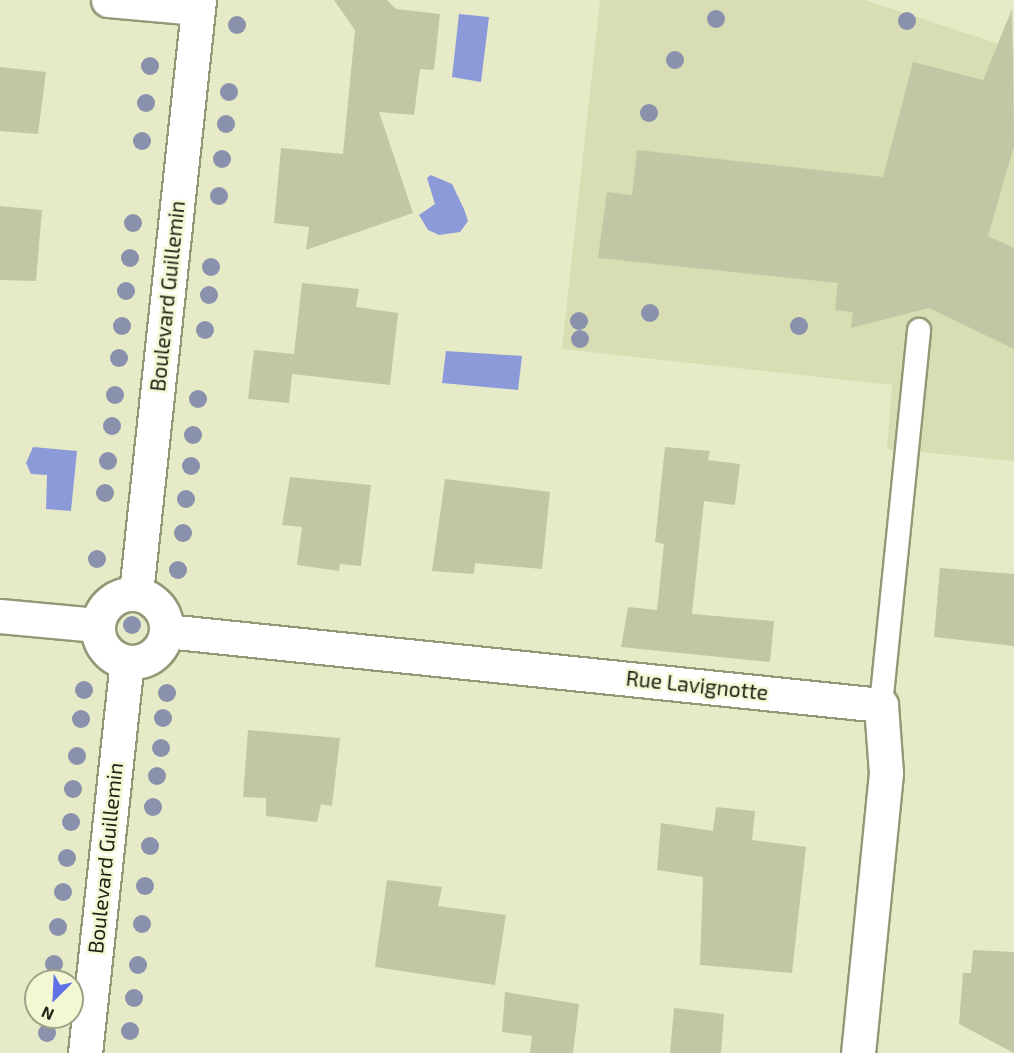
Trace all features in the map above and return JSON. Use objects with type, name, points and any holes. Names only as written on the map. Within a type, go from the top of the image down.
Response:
[{"type":"street","points":[[108,0],[198,4]]},
{"type":"street","name":"Boulevard Guillemin","points":[[136,593],[198,4]]},
{"type":"street","points":[[136,593],[159,606],[166,631],[158,651],[149,658],[127,662],[105,649],[97,625],[110,600],[136,593]]},
{"type":"street","points":[[0,616],[97,625]]},
{"type":"street","name":"Rue Lavignotte","points":[[166,631],[880,705]]},
{"type":"street","name":"Boulevard Guillemin","points":[[85,1053],[127,662]]},
{"type":"street","points":[[858,1053],[886,773],[880,705]]},
{"type":"lane","points":[[880,705],[919,330]]},
{"type":"shaded area","points":[[600,0],[865,0],[1014,49],[1014,461],[887,449],[892,385],[562,349]]},
{"type":"water","points":[[459,14],[489,17],[481,82],[452,77]]},
{"type":"water","points":[[431,175],[452,184],[468,221],[460,232],[439,235],[428,230],[419,215],[435,204],[427,178]]},
{"type":"water","points":[[446,351],[522,356],[518,390],[442,383]]},
{"type":"water","points":[[33,447],[77,451],[71,511],[46,509],[47,475],[31,474],[26,463]]},
{"type":"building","points":[[334,0],[387,0],[396,9],[440,14],[434,70],[420,69],[414,115],[379,112],[413,213],[306,250],[309,227],[274,223],[281,148],[343,154],[355,30]]},
{"type":"building","points":[[1012,9],[1014,146],[988,236],[1014,248],[1014,349],[929,308],[851,328],[853,312],[835,310],[838,283],[598,258],[607,192],[632,195],[637,150],[883,177],[913,62],[983,80]]},
{"type":"building","points":[[0,67],[46,72],[38,134],[0,131]]},
{"type":"building","points":[[0,206],[42,210],[36,281],[0,280]]},
{"type":"building","points":[[302,283],[359,289],[356,307],[398,313],[390,385],[292,374],[289,403],[248,399],[254,350],[294,354]]},
{"type":"building","points":[[665,447],[710,451],[708,460],[740,464],[735,505],[704,501],[692,614],[774,621],[770,662],[621,647],[628,607],[657,610],[664,544],[655,542]]},
{"type":"building","points":[[290,477],[371,485],[361,566],[340,564],[339,571],[297,565],[302,527],[282,525]]},
{"type":"building","points":[[445,479],[550,492],[542,569],[475,563],[474,574],[432,571]]},
{"type":"building","points":[[940,568],[1014,574],[1014,646],[934,637]]},
{"type":"building","points":[[248,730],[340,738],[332,806],[321,804],[317,822],[266,816],[266,798],[243,797]]},
{"type":"building","points":[[716,807],[755,811],[752,840],[806,847],[792,973],[700,965],[703,877],[657,870],[661,823],[713,831]]},
{"type":"building","points":[[387,880],[442,887],[438,906],[506,915],[495,985],[375,967]]},
{"type":"building","points":[[973,950],[1014,952],[1014,1053],[959,1024],[963,973],[971,973]]},
{"type":"building","points":[[505,992],[579,1004],[573,1053],[530,1053],[532,1036],[502,1032]]},
{"type":"building","points":[[674,1008],[724,1014],[721,1053],[670,1053]]}]
